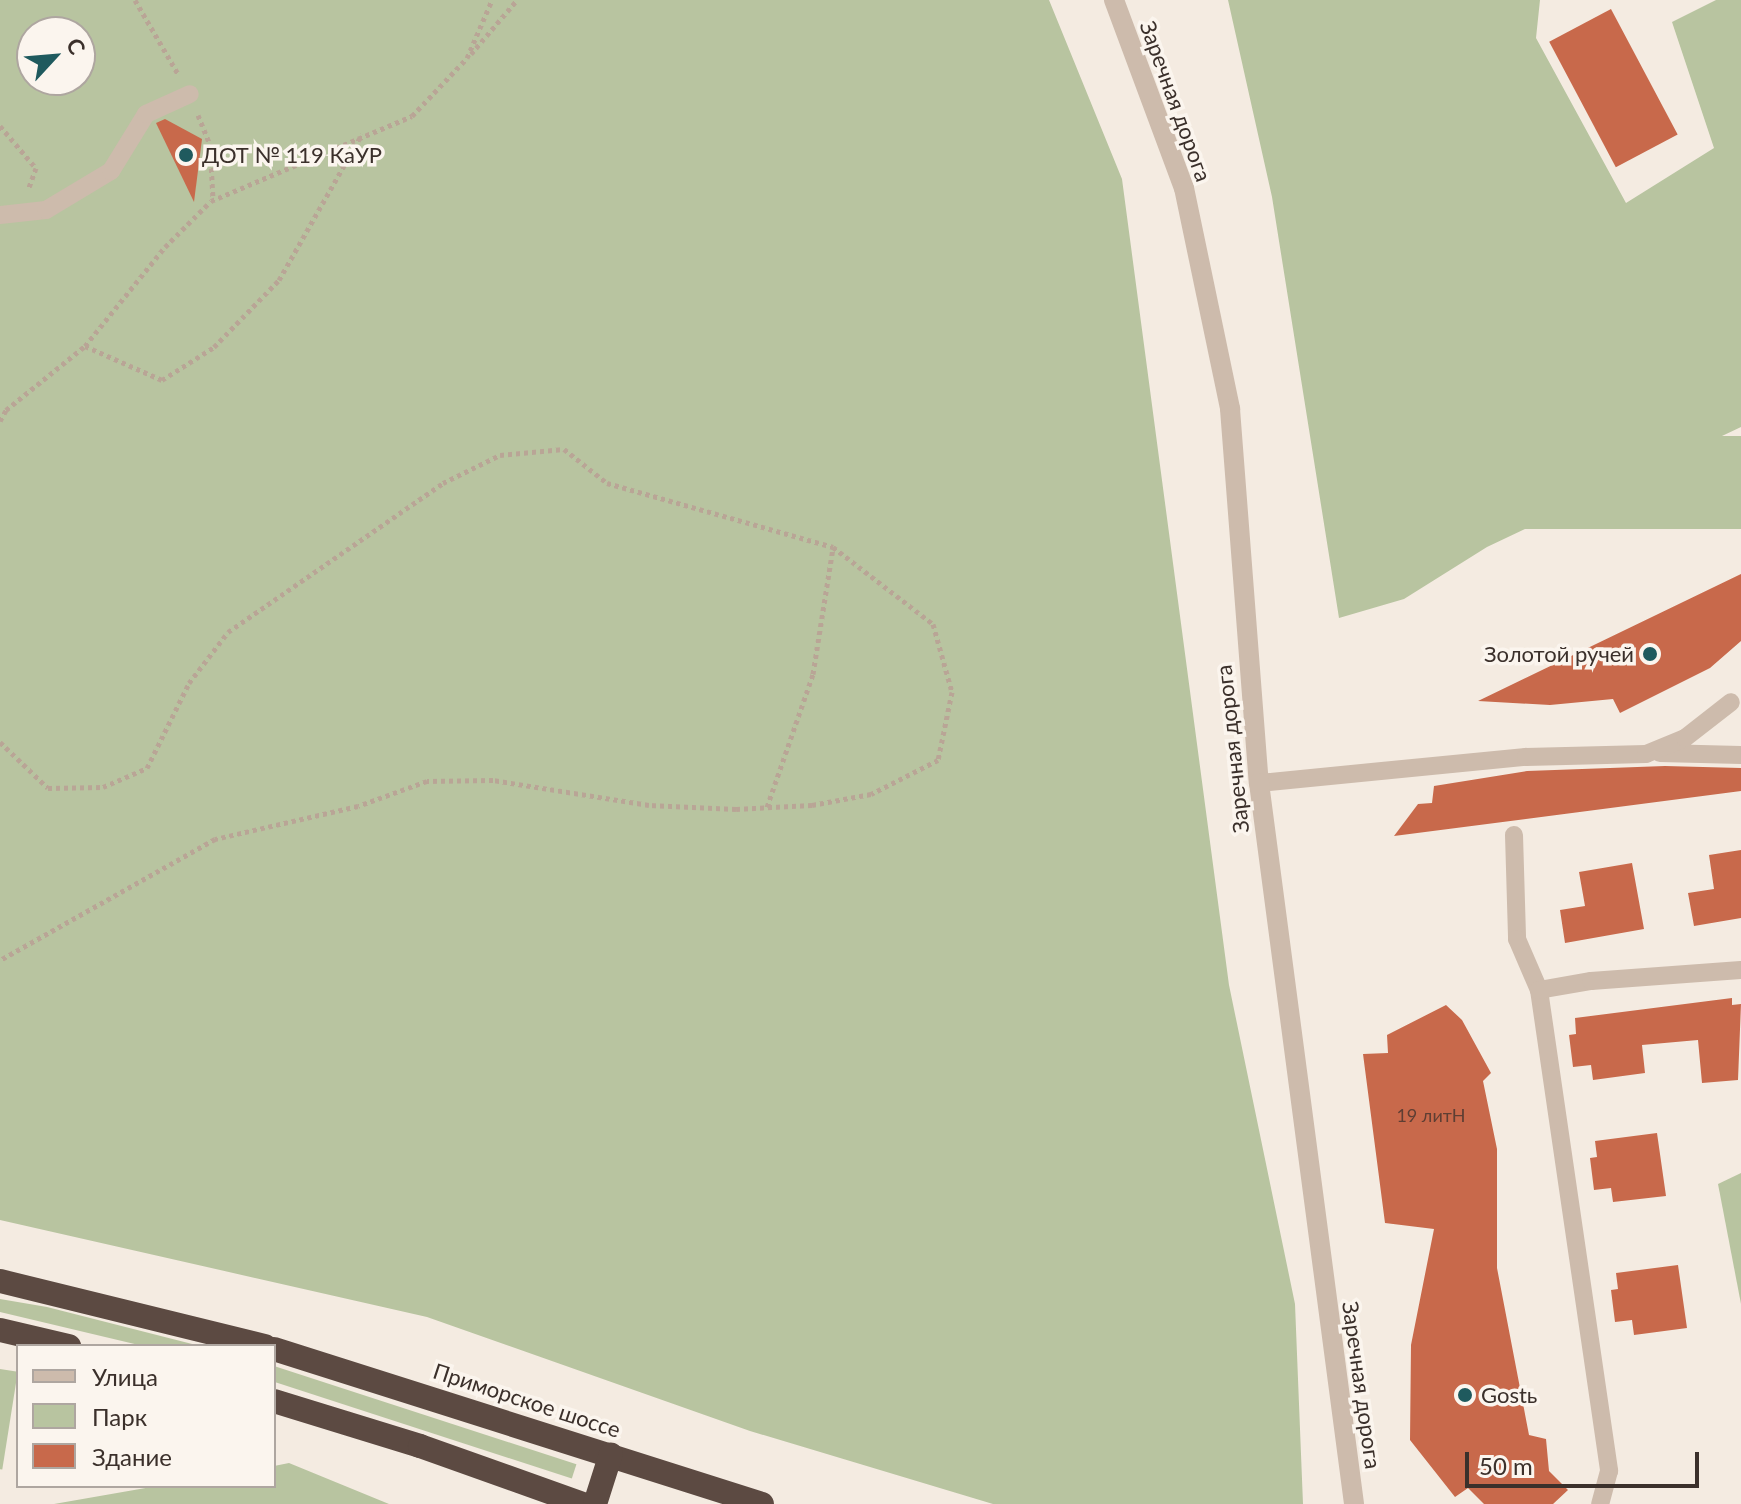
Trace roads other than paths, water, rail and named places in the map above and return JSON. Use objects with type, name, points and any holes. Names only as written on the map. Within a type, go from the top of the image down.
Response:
[{"type":"highway","points":[[0,1281],[257,1344]]},
{"type":"highway","points":[[0,1330],[60,1344]]},
{"type":"highway","name":"Приморское шоссе","points":[[276,1350],[762,1504]]},
{"type":"highway","points":[[276,1402],[583,1504]]},
{"type":"highway","points":[[595,1504],[611,1454]]},
{"type":"street","name":"Заречная дорога","points":[[1114,0],[1184,188],[1230,409],[1259,783],[1354,1504]]},
{"type":"lane","points":[[5,214],[46,210],[111,171],[146,114],[190,94]]},
{"type":"lane","points":[[1646,754],[1685,738],[1731,702]]},
{"type":"lane","points":[[1259,783],[1526,757],[1741,755]]},
{"type":"lane","points":[[1514,835],[1517,939],[1539,990],[1609,1471],[1600,1504]]},
{"type":"lane","points":[[1539,990],[1591,981],[1741,970]]},
{"type":"place","name":"ДОТ № 119 КаУР","points":[[186,155]]},
{"type":"place","name":"Золотой ручей","points":[[1650,654]]},
{"type":"place","name":"Gostь","points":[[1465,1395]]}]
